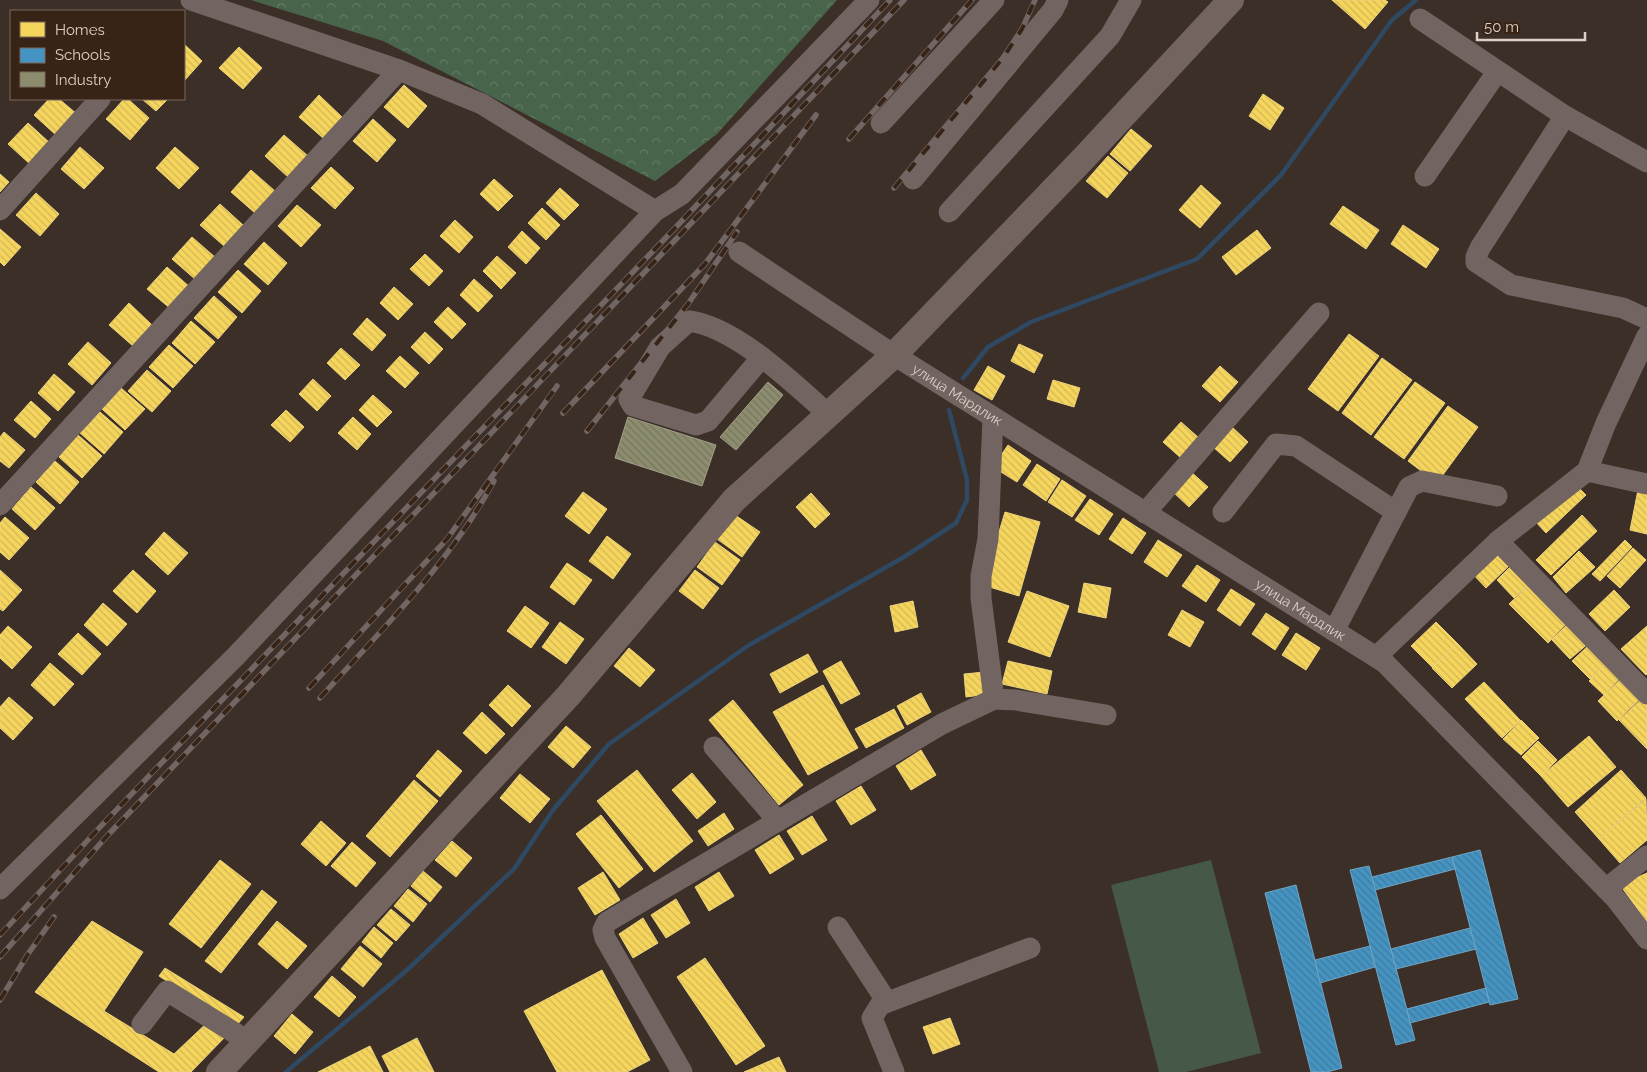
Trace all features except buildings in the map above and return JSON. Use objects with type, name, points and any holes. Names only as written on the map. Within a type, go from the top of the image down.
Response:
[{"type":"main road","points":[[219,1072],[568,696],[734,500],[894,355],[1082,160],[1231,0]]},
{"type":"street","points":[[180,10],[190,0],[399,70],[482,104],[655,211]]},
{"type":"street","points":[[0,889],[235,657],[655,211],[682,194],[869,0]]},
{"type":"street","points":[[881,123],[994,0]]},
{"type":"street","points":[[913,179],[1053,10],[1058,0]]},
{"type":"street","points":[[949,212],[1110,36],[1131,0]]},
{"type":"street","points":[[1420,19],[1496,72],[1565,116],[1647,162]]},
{"type":"street","points":[[0,505],[399,70]]},
{"type":"street","points":[[1425,176],[1496,72]]},
{"type":"street","points":[[0,210],[99,100]]},
{"type":"street","points":[[1565,116],[1480,248],[1476,262],[1511,285],[1623,308],[1647,318]]},
{"type":"street","name":"улица Мардлик","points":[[739,252],[894,355],[1384,662],[1606,889],[1647,940]]},
{"type":"street","points":[[1145,513],[1318,313]]},
{"type":"street","points":[[762,357],[708,421],[696,425],[633,406],[629,399],[660,347],[689,321],[707,323],[762,357],[828,414]]},
{"type":"street","points":[[1376,657],[1498,541],[1587,470],[1606,423],[1647,336]]},
{"type":"street","points":[[993,417],[988,539],[981,584],[994,699]]},
{"type":"street","points":[[1223,512],[1276,444],[1285,444],[1296,446],[1396,512]]},
{"type":"street","points":[[1587,470],[1647,484]]},
{"type":"street","points":[[1334,631],[1409,487],[1422,481],[1497,496]]},
{"type":"street","points":[[1498,541],[1647,694]]},
{"type":"street","points":[[682,1072],[604,938],[603,930],[607,922],[942,724],[994,699],[1016,700],[1106,715]]},
{"type":"street","points":[[714,747],[778,821]]},
{"type":"street","points":[[1606,889],[1647,856]]},
{"type":"street","points":[[838,927],[887,1002]]},
{"type":"street","points":[[894,1072],[872,1018],[880,1005],[1030,948]]},
{"type":"street","points":[[142,1024],[167,992],[248,1041]]},
{"type":"green space","points":[[251,0],[837,0],[717,134],[655,181],[383,41]]},
{"type":"green space","points":[[1211,860],[1261,1053],[1186,1072],[1159,1072],[1111,885]]},
{"type":"waterway","points":[[963,378],[988,347],[1031,322],[1197,259],[1281,175],[1392,20],[1416,0]]},
{"type":"waterway","points":[[286,1072],[407,970],[514,869],[553,810],[609,744],[749,645],[904,557],[956,523],[967,500],[967,480],[949,410]]},
{"type":"railway","points":[[0,935],[100,827],[677,226],[890,0]]},
{"type":"railway","points":[[0,957],[107,836],[904,0]]},
{"type":"railway","points":[[849,139],[972,0]]},
{"type":"railway","points":[[894,188],[1003,58],[1022,29],[1035,0]]},
{"type":"railway","points":[[563,413],[705,264],[816,115]]},
{"type":"railway","points":[[587,431],[688,304],[737,232]]},
{"type":"railway","points":[[309,688],[447,539],[557,386]]},
{"type":"railway","points":[[320,698],[391,621],[436,568],[457,540],[494,481]]},
{"type":"railway","points":[[0,1000],[28,954],[54,917]]}]
